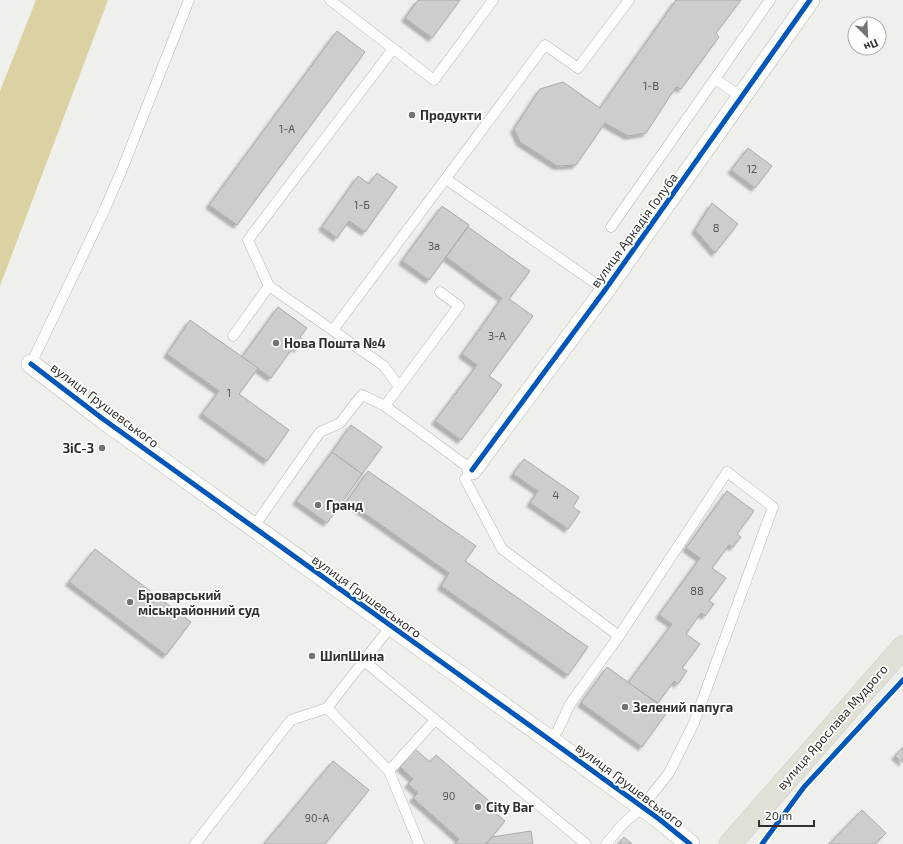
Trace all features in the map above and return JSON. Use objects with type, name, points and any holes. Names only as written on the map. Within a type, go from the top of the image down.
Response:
[{"type":"main road","name":"вулиця Ярослава Мудрого","points":[[730,844],[903,647]]},
{"type":"street","name":"вулиця Аркадія Голуба","points":[[472,470],[605,290],[810,0]]},
{"type":"street","name":"вулиця Грушевського","points":[[31,364],[98,415],[253,528],[550,740],[690,844]]},
{"type":"lane","points":[[31,364],[104,211],[189,0]]},
{"type":"lane","points":[[330,0],[434,80],[493,0]]},
{"type":"lane","points":[[332,330],[545,45],[578,68],[629,0]]},
{"type":"lane","points":[[611,227],[770,0]]},
{"type":"lane","points":[[393,49],[248,240],[269,286],[384,366],[399,387]]},
{"type":"lane","points":[[715,79],[742,97]]},
{"type":"lane","points":[[446,179],[605,290]]},
{"type":"lane","points":[[233,336],[269,286]]},
{"type":"lane","points":[[385,406],[459,306],[440,292]]},
{"type":"lane","points":[[253,528],[320,432],[340,423],[362,395],[385,406],[472,470],[465,479],[502,549],[619,636]]},
{"type":"lane","points":[[550,740],[558,730],[570,704],[619,636],[727,472],[773,507],[694,723],[669,773],[642,807],[622,825],[606,844]]},
{"type":"lane","points":[[195,844],[291,720],[326,708],[391,626]]},
{"type":"lane","points":[[364,661],[586,844]]},
{"type":"lane","points":[[326,708],[389,771],[419,844]]},
{"type":"lane","points":[[389,771],[435,720]]},
{"type":"shaded area","points":[[36,0],[108,0],[0,286],[0,91]]},
{"type":"building","points":[[418,0],[460,0],[432,38],[405,18]]},
{"type":"building","points":[[676,0],[741,0],[716,33],[719,37],[681,89],[676,87],[646,133],[628,136],[605,123],[576,165],[557,166],[520,142],[514,129],[540,89],[563,82],[600,108]]},
{"type":"building","points":[[337,31],[365,52],[237,225],[209,205]]},
{"type":"building","points":[[748,148],[772,166],[755,188],[731,170]]},
{"type":"building","points":[[377,173],[397,187],[365,232],[349,221],[337,238],[322,227],[358,176],[369,184]]},
{"type":"building","points":[[712,203],[738,224],[715,253],[695,230]]},
{"type":"building","points":[[442,206],[469,225],[429,280],[402,261]]},
{"type":"building","points":[[468,227],[530,271],[509,299],[533,316],[489,376],[502,385],[461,440],[435,421],[477,365],[462,354],[502,298],[446,257]]},
{"type":"building","name":"Нова Пошта №4","points":[[278,307],[307,328],[300,337],[303,340],[297,349],[294,346],[271,378],[242,357]]},
{"type":"building","points":[[190,320],[258,368],[239,394],[289,430],[267,461],[202,414],[219,391],[167,354]]},
{"type":"building","points":[[351,425],[382,447],[362,474],[332,452]]},
{"type":"building","points":[[332,452],[362,474],[327,523],[296,501]]},
{"type":"building","points":[[524,459],[579,497],[573,507],[580,512],[568,529],[530,503],[538,491],[513,474]]},
{"type":"building","points":[[368,471],[476,546],[465,561],[588,647],[568,675],[441,586],[449,573],[347,501]]},
{"type":"building","points":[[727,491],[754,511],[737,534],[741,537],[733,547],[729,545],[712,568],[726,578],[709,601],[714,604],[705,616],[701,613],[686,634],[700,644],[682,668],[687,671],[678,684],[674,681],[658,703],[628,683],[672,624],[659,615],[700,558],[686,548]]},
{"type":"building","name":"Броварський міськрайонний суд","points":[[95,549],[191,622],[166,655],[69,582]]},
{"type":"building","name":"Зелений папуга","points":[[607,667],[668,711],[642,747],[581,703]]},
{"type":"building","points":[[903,747],[903,763],[895,756]]},
{"type":"building","points":[[415,749],[430,762],[436,755],[495,806],[492,810],[505,821],[486,844],[455,844],[459,839],[413,798],[418,793],[408,784],[413,779],[400,767]]},
{"type":"building","points":[[333,761],[369,790],[325,844],[264,844]]},
{"type":"building","points":[[862,810],[886,833],[875,844],[829,844]]},
{"type":"building","points":[[531,831],[533,844],[486,844],[492,837]]},
{"type":"building","points":[[624,837],[632,844],[622,844],[620,842]]},
{"type":"cycle path","points":[[472,470],[605,290],[810,0]]},
{"type":"cycle path","points":[[31,364],[103,419],[550,740],[659,819],[690,844]]},
{"type":"cycle path","points":[[762,844],[804,787],[903,680]]},
{"type":"place","name":"Продукти","points":[[412,115]]},
{"type":"place","name":"Нова Пошта №4","points":[[276,343]]},
{"type":"place","name":"ЗіС-3","points":[[102,448]]},
{"type":"place","name":"Гранд","points":[[318,505]]},
{"type":"place","name":"Броварський міськрайонний суд","points":[[130,602]]},
{"type":"place","name":"ШипШина","points":[[312,656]]},
{"type":"place","name":"Зелений папуга","points":[[625,707]]},
{"type":"place","name":"City Bar","points":[[478,807]]}]
